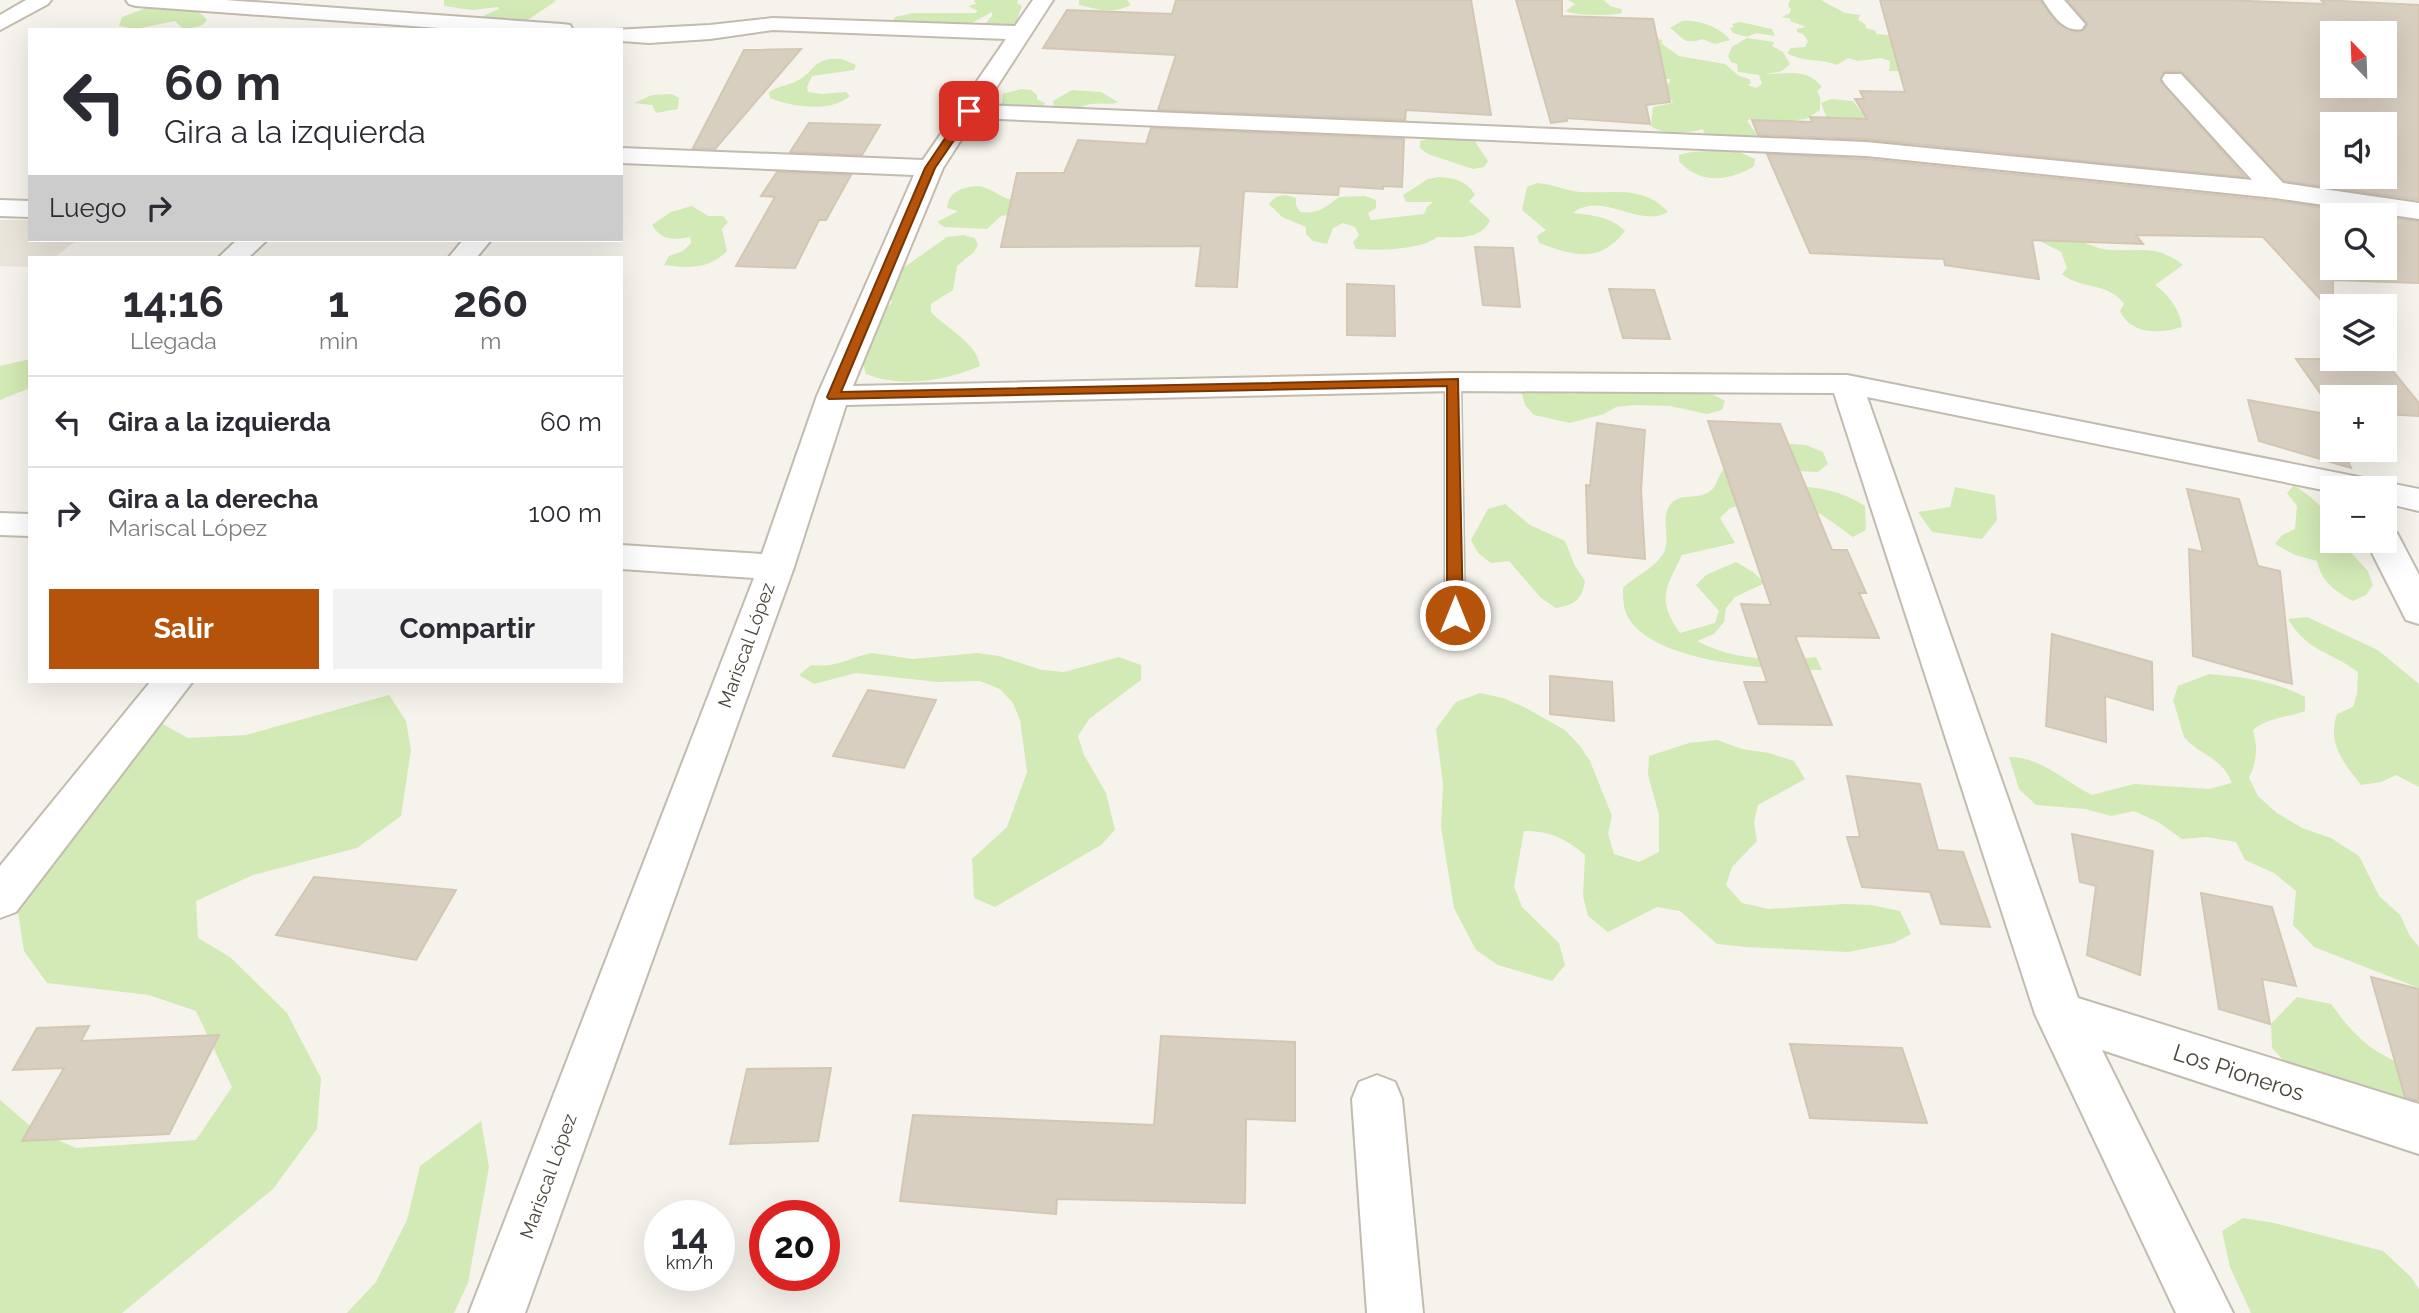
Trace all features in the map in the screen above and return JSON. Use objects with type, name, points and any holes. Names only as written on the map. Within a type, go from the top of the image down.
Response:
[{"type":"street","points":[[1,23],[41,0]]},
{"type":"street","points":[[136,0],[511,28]]},
{"type":"street","name":"Mariscal López","points":[[497,1313],[776,567],[833,397],[930,168],[1043,0]]},
{"type":"street","points":[[2053,0],[2074,24]]},
{"type":"street","points":[[623,34],[649,36],[710,32],[773,24],[1022,33]]},
{"type":"street","points":[[2173,79],[2274,190]]},
{"type":"street","points":[[969,111],[1866,149],[2274,190],[2419,211]]},
{"type":"street","points":[[623,155],[930,168]]},
{"type":"street","points":[[0,208],[28,209]]},
{"type":"street","points":[[234,256],[251,242]]},
{"type":"street","points":[[464,256],[475,242]]},
{"type":"street","points":[[833,397],[1453,382],[1847,384],[2320,480]]},
{"type":"street","points":[[1847,384],[2059,1014],[2204,1313]]},
{"type":"street","points":[[2397,495],[2419,500]]},
{"type":"street","points":[[0,524],[28,525]]},
{"type":"street","points":[[2390,553],[2419,611]]},
{"type":"street","points":[[623,557],[776,567]]},
{"type":"street","points":[[0,899],[171,683]]},
{"type":"street","name":"Los Pioneros","points":[[2059,1014],[2419,1129]]},
{"type":"street","points":[[1377,1099],[1395,1313]]},
{"type":"lane","points":[[1453,382],[1455,615]]},
{"type":"shaded area","points":[[0,220],[28,220],[28,242],[74,242],[56,256],[28,256],[28,267],[0,266]]},
{"type":"green space","points":[[444,0],[556,1],[520,25],[499,26],[503,18],[483,20],[485,15],[499,9],[498,7],[472,10],[444,6]]},
{"type":"green space","points":[[974,0],[1018,0],[1017,3],[1022,6],[1016,22],[1009,26],[983,26],[992,16],[992,12],[968,25],[940,23],[924,26],[893,24],[892,21],[895,17],[913,13],[975,13],[978,11],[968,6],[976,4]]},
{"type":"green space","points":[[1079,0],[1127,0],[1131,5],[1105,10],[1079,5]]},
{"type":"green space","points":[[1568,0],[1604,0],[1610,6],[1621,9],[1622,13],[1570,13],[1566,11],[1575,4]]},
{"type":"green space","points":[[1790,0],[1821,0],[1845,13],[1860,15],[1858,20],[1865,24],[1866,28],[1876,31],[1876,34],[1899,36],[1904,71],[1889,71],[1890,61],[1881,58],[1858,61],[1848,58],[1837,65],[1787,53],[1791,48],[1805,47],[1808,41],[1803,34],[1797,32],[1797,29],[1806,27],[1782,17],[1790,13]]},
{"type":"green space","points":[[170,7],[195,10],[207,20],[200,26],[189,28],[182,28],[175,21],[130,28],[119,26],[122,17],[146,8]]},
{"type":"green space","points":[[1682,21],[1709,25],[1730,40],[1715,44],[1702,39],[1687,41],[1670,28]]},
{"type":"green space","points":[[1740,22],[1772,29],[1775,36],[1756,33],[1747,37],[1733,33],[1730,28],[1734,27],[1732,24]]},
{"type":"green space","points":[[1654,38],[1662,40],[1662,44],[1679,56],[1725,64],[1739,76],[1749,79],[1751,83],[1748,85],[1756,88],[1762,84],[1759,75],[1738,72],[1737,64],[1731,62],[1728,56],[1732,47],[1747,38],[1774,42],[1772,46],[1783,52],[1790,64],[1782,71],[1766,74],[1797,73],[1816,81],[1822,87],[1817,91],[1820,110],[1806,119],[1795,120],[1792,125],[1750,119],[1747,121],[1757,135],[1754,138],[1705,137],[1703,129],[1677,133],[1657,129],[1651,126],[1653,107],[1673,103],[1665,89],[1671,79],[1658,79]]},
{"type":"green space","points":[[830,59],[842,59],[856,65],[854,70],[812,76],[807,87],[808,92],[846,92],[850,96],[833,105],[811,107],[770,98],[769,92],[798,81],[817,64]]},
{"type":"green space","points":[[1021,89],[1031,90],[1037,95],[1037,99],[1045,103],[1043,108],[1006,107],[1002,104],[1003,94]]},
{"type":"green space","points":[[1072,90],[1101,92],[1118,102],[1091,104],[1068,110],[1054,107],[1053,101]]},
{"type":"green space","points":[[672,94],[679,98],[678,109],[656,113],[652,105],[634,103],[652,95]]},
{"type":"green space","points":[[1831,99],[1853,101],[1861,112],[1916,141],[1914,146],[1846,144],[1825,119],[1821,103]]},
{"type":"green space","points":[[1436,137],[1472,137],[1488,161],[1484,167],[1473,169],[1428,154],[1420,148],[1420,141]]},
{"type":"green space","points":[[1732,149],[1755,159],[1754,166],[1735,175],[1715,178],[1696,174],[1679,161],[1679,155],[1685,153]]},
{"type":"green space","points":[[1439,177],[1460,181],[1472,190],[1475,195],[1469,201],[1490,220],[1481,232],[1460,237],[1437,237],[1410,247],[1386,250],[1356,249],[1353,242],[1359,235],[1355,227],[1343,223],[1333,228],[1327,244],[1313,241],[1306,234],[1306,227],[1282,217],[1269,204],[1278,196],[1288,196],[1296,198],[1300,212],[1312,212],[1339,197],[1365,196],[1376,200],[1376,208],[1368,213],[1371,220],[1424,214],[1433,202],[1406,202],[1403,195],[1428,179]]},
{"type":"green space","points":[[1537,183],[1580,192],[1638,194],[1659,203],[1668,212],[1645,216],[1608,207],[1584,207],[1573,213],[1608,220],[1625,231],[1606,249],[1596,253],[1575,254],[1539,243],[1537,236],[1546,230],[1522,210],[1527,187]]},
{"type":"green space","points":[[979,186],[1009,199],[1022,201],[1017,213],[1001,216],[987,229],[944,227],[937,222],[958,211],[947,208],[954,193]]},
{"type":"green space","points":[[692,206],[708,216],[723,216],[728,222],[722,229],[727,251],[705,265],[664,265],[669,256],[683,251],[691,243],[690,237],[664,237],[652,225],[671,212]]},
{"type":"green space","points":[[2065,233],[2105,249],[2148,250],[2165,254],[2183,265],[2155,285],[2173,303],[2182,327],[2147,331],[2131,325],[2120,311],[2124,304],[2118,297],[2062,274],[2067,268],[2061,252],[2036,239]]},
{"type":"green space","points":[[963,235],[975,238],[978,245],[974,252],[957,266],[953,290],[931,304],[931,312],[968,343],[980,366],[953,376],[923,381],[894,381],[866,374],[861,357],[875,319],[892,303],[886,287],[889,278],[947,237]]},
{"type":"green space","points":[[28,359],[28,389],[0,400],[0,366]]},
{"type":"green space","points":[[1683,388],[1713,395],[1725,401],[1722,410],[1707,414],[1670,406],[1634,405],[1616,407],[1604,414],[1570,423],[1534,415],[1525,405],[1521,390],[1574,394],[1606,389]]},
{"type":"green space","points":[[1789,444],[1806,445],[1823,452],[1828,464],[1818,472],[1798,471],[1791,485],[1847,496],[1865,506],[1866,530],[1853,537],[1822,515],[1804,507],[1747,504],[1730,508],[1720,518],[1735,543],[1682,555],[1668,585],[1666,602],[1680,633],[1715,623],[1719,611],[1696,585],[1706,575],[1736,562],[1765,583],[1735,597],[1726,608],[1724,622],[1714,634],[1697,641],[1740,656],[1786,659],[1816,657],[1822,670],[1747,666],[1718,661],[1664,646],[1644,634],[1627,615],[1623,588],[1656,562],[1664,552],[1666,516],[1670,505],[1678,499],[1709,492],[1724,469],[1737,459]]},
{"type":"green space","points":[[2294,485],[2320,506],[2320,553],[2351,553],[2368,571],[2373,585],[2366,595],[2353,601],[2329,585],[2317,561],[2295,555],[2275,544],[2282,535],[2295,529],[2297,506],[2287,493]]},
{"type":"green space","points":[[1955,487],[1995,495],[1997,520],[1982,539],[1932,532],[1918,512],[1950,507]]},
{"type":"green space","points":[[1505,504],[1530,525],[1565,541],[1575,566],[1585,581],[1582,593],[1576,600],[1556,608],[1541,598],[1509,561],[1491,563],[1478,553],[1471,540],[1488,509]]},
{"type":"green space","points":[[2307,617],[2378,650],[2419,684],[2419,787],[2396,775],[2381,782],[2361,785],[2348,768],[2335,743],[2334,724],[2337,714],[2353,707],[2357,694],[2358,672],[2311,645],[2288,619]]},
{"type":"green space","points":[[872,653],[913,659],[977,653],[999,656],[1042,670],[1064,672],[1119,657],[1141,665],[1141,680],[1089,719],[1078,736],[1084,755],[1106,793],[1115,830],[1101,845],[995,907],[974,898],[972,859],[1007,827],[1027,772],[1020,720],[1013,703],[1000,689],[980,681],[938,682],[856,673],[814,684],[799,675],[811,665],[836,664]]},
{"type":"green space","points":[[2209,674],[2258,681],[2305,697],[2305,711],[2271,720],[2253,730],[2256,754],[2249,778],[2258,796],[2277,813],[2302,828],[2331,838],[2359,856],[2379,896],[2400,915],[2410,936],[2419,947],[2419,988],[2314,947],[2293,925],[2296,891],[2274,873],[2245,860],[2236,842],[2206,837],[2182,839],[2158,822],[2134,811],[2111,816],[2085,809],[2036,805],[2019,789],[2009,757],[2021,758],[2043,766],[2092,795],[2134,784],[2209,789],[2232,783],[2217,762],[2185,738],[2173,701],[2178,686]]},
{"type":"green space","points":[[1480,693],[1503,698],[1526,708],[1565,730],[1590,761],[1612,816],[1608,834],[1614,854],[1639,862],[1659,852],[1659,815],[1648,775],[1649,756],[1689,743],[1717,740],[1742,749],[1769,753],[1794,761],[1805,779],[1758,805],[1754,822],[1757,841],[1732,867],[1726,885],[1742,903],[1769,909],[1845,904],[1871,905],[1900,911],[1911,934],[1894,943],[1848,952],[1717,944],[1680,911],[1657,907],[1608,932],[1588,916],[1583,896],[1585,855],[1557,837],[1542,832],[1524,831],[1514,886],[1522,907],[1559,943],[1565,965],[1552,981],[1498,965],[1476,950],[1454,908],[1441,827],[1443,784],[1436,729],[1456,702]]},
{"type":"green space","points":[[389,695],[406,721],[411,750],[401,816],[357,848],[253,875],[196,901],[198,938],[230,957],[287,1013],[321,1078],[317,1129],[273,1189],[122,1313],[0,1313],[0,1100],[35,1130],[76,1148],[196,1140],[232,1087],[196,1011],[149,995],[47,983],[24,951],[18,913],[23,866],[159,722],[188,738],[246,735]]},
{"type":"green space","points":[[2297,997],[2331,1004],[2366,1043],[2419,1077],[2419,1107],[2293,1071],[2272,1048],[2271,1024]]},
{"type":"green space","points":[[481,1121],[489,1167],[468,1283],[454,1313],[347,1313],[376,1282],[407,1220],[420,1166]]},
{"type":"green space","points":[[2243,1218],[2274,1223],[2383,1251],[2411,1277],[2419,1289],[2419,1313],[2251,1313],[2230,1267],[2222,1231]]},
{"type":"building","points":[[1176,0],[1471,0],[1491,115],[1406,110],[1405,120],[1158,110],[1176,55],[1043,48],[1067,10],[1172,14]]},
{"type":"building","points":[[1516,0],[1562,0],[1562,16],[1653,19],[1670,102],[1646,105],[1650,124],[1566,118],[1567,121],[1551,123]]},
{"type":"building","points":[[1880,0],[2040,0],[2057,23],[2076,32],[2084,30],[2088,24],[2067,0],[2223,0],[2325,4],[2321,0],[2419,5],[2419,200],[2341,189],[2397,189],[2397,112],[2320,112],[2320,186],[2284,181],[2181,71],[2165,71],[2160,80],[2245,177],[1866,139],[1758,135],[1752,120],[1812,122],[1810,117],[1867,119],[1855,99],[1864,99],[1860,91],[1905,92]]},
{"type":"building","points":[[801,49],[715,149],[693,148],[744,50]]},
{"type":"building","points":[[809,123],[880,125],[862,155],[790,152]]},
{"type":"building","points":[[1151,128],[1404,139],[1402,187],[1383,186],[1383,189],[1339,186],[1338,195],[1244,191],[1237,287],[1196,286],[1201,246],[1001,247],[1017,173],[1064,173],[1078,140],[1146,144]]},
{"type":"building","points":[[1767,154],[1866,159],[2320,207],[2320,280],[2333,280],[2333,294],[2320,294],[2320,299],[2263,237],[2136,235],[2143,244],[2032,240],[2039,279],[1945,265],[1944,259],[1810,253]]},
{"type":"building","points":[[777,172],[851,175],[826,220],[819,220],[795,268],[736,266],[775,197],[761,196]]},
{"type":"building","points":[[2397,218],[2419,221],[2419,283],[2333,280],[2397,280]]},
{"type":"building","points":[[1475,247],[1513,248],[1520,307],[1483,305]]},
{"type":"building","points":[[1347,284],[1394,286],[1395,336],[1347,335]]},
{"type":"building","points":[[1609,289],[1654,290],[1670,339],[1623,338]]},
{"type":"building","points":[[2296,359],[2320,359],[2320,371],[2393,371],[2419,403],[2419,416],[2397,415],[2397,385],[2320,385],[2320,393]]},
{"type":"building","points":[[2248,400],[2320,413],[2320,459],[2259,441]]},
{"type":"building","points":[[1708,421],[1780,424],[1832,550],[1847,550],[1866,593],[1859,593],[1879,638],[1795,636],[1832,725],[1759,724],[1744,682],[1767,682],[1741,604],[1771,605]]},
{"type":"building","points":[[1597,423],[1645,430],[1641,490],[1645,559],[1588,553],[1586,485],[1590,486]]},
{"type":"building","points":[[2331,462],[2349,462],[2351,468]]},
{"type":"building","points":[[2187,489],[2239,499],[2258,566],[2280,571],[2292,684],[2193,656],[2189,549],[2203,552]]},
{"type":"building","points":[[2052,634],[2152,662],[2153,710],[2105,696],[2106,742],[2046,726]]},
{"type":"building","points":[[1550,676],[1612,682],[1614,721],[1550,714]]},
{"type":"building","points":[[868,690],[936,700],[904,768],[833,756]]},
{"type":"building","points":[[1847,776],[1920,784],[1938,850],[1963,852],[1990,927],[1941,924],[1930,892],[1862,887],[1847,837],[1860,837]]},
{"type":"building","points":[[2072,834],[2153,851],[2140,975],[2087,955],[2096,886],[2080,882]]},
{"type":"building","points":[[314,877],[456,890],[416,960],[276,935]]},
{"type":"building","points":[[2201,893],[2272,907],[2296,986],[2262,979],[2270,1024],[2219,1009]]},
{"type":"building","points":[[2371,977],[2419,989],[2419,1101],[2405,1097]]},
{"type":"building","points":[[89,1026],[81,1041],[219,1035],[169,1134],[22,1141],[64,1068],[13,1070],[37,1028]]},
{"type":"building","points":[[1161,1036],[1295,1042],[1295,1121],[1246,1119],[1245,1203],[1057,1199],[1056,1214],[900,1201],[913,1115],[1154,1125]]},
{"type":"building","points":[[1790,1044],[1902,1048],[1927,1123],[1810,1118]]},
{"type":"building","points":[[831,1068],[818,1141],[730,1144],[747,1069]]},
{"type":"route","points":[[969,111],[930,168],[833,397],[1453,382],[1455,615]]}]
